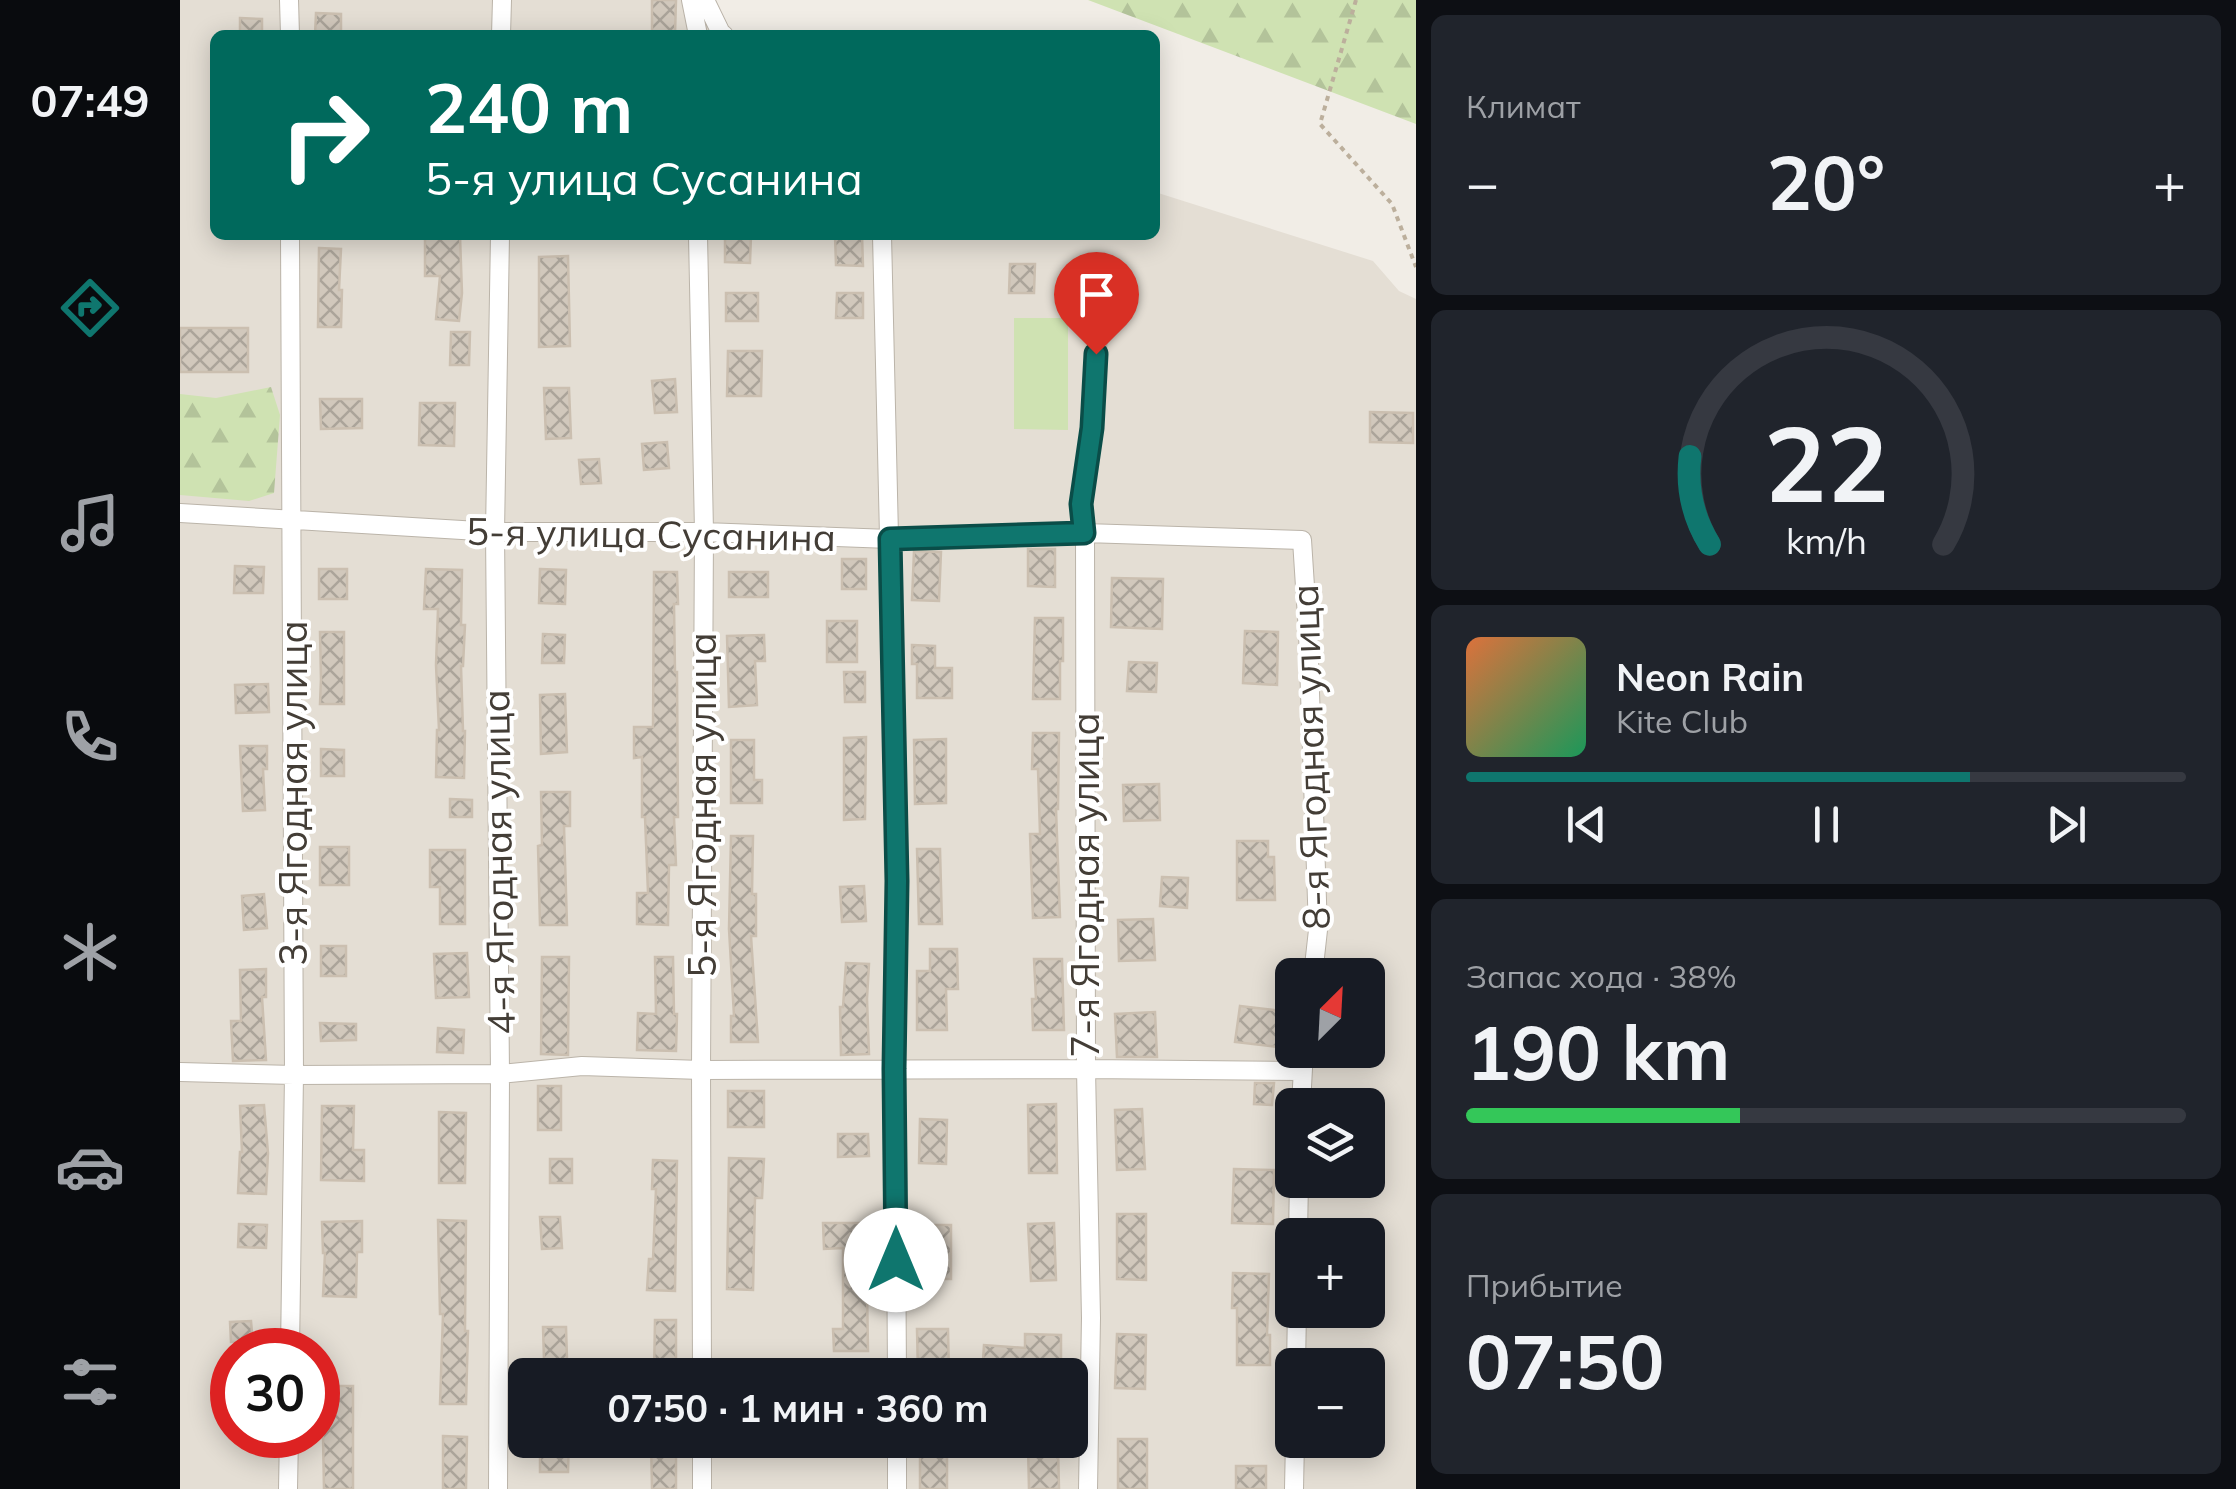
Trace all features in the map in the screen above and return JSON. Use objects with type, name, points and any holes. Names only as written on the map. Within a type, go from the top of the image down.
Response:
[{"type":"street","points":[[290,0],[290,30]]},
{"type":"street","points":[[501,30],[502,0]]},
{"type":"street","points":[[692,0],[697,30]]},
{"type":"street","points":[[705,0],[720,30]]},
{"type":"street","name":"3-я Ягодная улица","points":[[290,240],[294,1074],[290,1328]]},
{"type":"street","name":"4-я Ягодная улица","points":[[498,1489],[496,532],[500,240]]},
{"type":"street","name":"5-я Ягодная улица","points":[[698,240],[704,532],[702,1358]]},
{"type":"street","points":[[882,240],[897,881],[897,1358]]},
{"type":"street","name":"7-я Ягодная улица","points":[[1088,1489],[1090,1318],[1081,504],[1092,428],[1099,316],[1093,283]]},
{"type":"street","name":"5-я улица Сусанина","points":[[180,514],[496,532],[704,532],[890,539],[1084,533],[1302,540]]},
{"type":"street","name":"8-я Ягодная улица","points":[[1302,540],[1318,930],[1315,958]]},
{"type":"street","points":[[180,1072],[500,1074],[582,1066],[701,1070],[1302,1071]]},
{"type":"street","points":[[1302,1068],[1302,1088]]},
{"type":"street","points":[[288,1489],[289,1458]]},
{"type":"street","points":[[702,1458],[702,1489]]},
{"type":"street","points":[[897,1458],[898,1489]]},
{"type":"street","points":[[1294,1458],[1294,1489]]},
{"type":"path","points":[[1356,0],[1320,124],[1392,204],[1416,267]]},
{"type":"shaded area","points":[[180,0],[708,0],[729,30],[210,30],[210,240],[1160,240],[1160,194],[1373,261],[1399,291],[1416,299],[1416,1489],[180,1489]]},
{"type":"green space","points":[[1088,0],[1416,0],[1416,124]]},
{"type":"green space","points":[[1014,318],[1068,318],[1068,430],[1014,429]]},
{"type":"green space","points":[[271,387],[280,415],[274,493],[249,501],[180,495],[180,394],[216,398]]},
{"type":"building","points":[[652,0],[676,0],[675,30],[652,30]]},
{"type":"building","points":[[316,13],[341,14],[341,30],[315,30]]},
{"type":"building","points":[[240,18],[262,19],[262,30],[240,30]]},
{"type":"building","points":[[425,240],[460,240],[459,321],[436,319],[440,276],[425,276]]},
{"type":"building","points":[[725,240],[751,240],[750,263],[725,262]]},
{"type":"building","points":[[835,240],[862,240],[863,266],[836,265]]},
{"type":"building","points":[[319,248],[341,249],[341,327],[318,327]]},
{"type":"building","points":[[568,256],[570,346],[539,347],[539,257]]},
{"type":"building","points":[[1010,264],[1035,264],[1034,293],[1009,293]]},
{"type":"building","points":[[726,293],[758,293],[758,321],[726,321]]},
{"type":"building","points":[[837,293],[863,293],[863,318],[836,318]]},
{"type":"building","points":[[180,328],[248,328],[248,372],[180,372]]},
{"type":"building","points":[[451,332],[470,332],[469,365],[450,365]]},
{"type":"building","points":[[728,351],[762,351],[761,396],[727,396]]},
{"type":"building","points":[[675,379],[677,412],[655,413],[652,381]]},
{"type":"building","points":[[544,388],[569,388],[571,438],[546,439]]},
{"type":"building","points":[[320,399],[362,399],[362,428],[321,429]]},
{"type":"building","points":[[420,403],[455,403],[454,446],[419,445]]},
{"type":"building","points":[[1370,412],[1413,413],[1413,443],[1370,442]]},
{"type":"building","points":[[667,442],[669,468],[644,470],[642,444]]},
{"type":"building","points":[[599,459],[601,483],[581,484],[579,460]]},
{"type":"building","points":[[1028,549],[1055,549],[1055,587],[1028,586]]},
{"type":"building","points":[[914,551],[941,552],[939,601],[912,600]]},
{"type":"building","points":[[842,559],[866,559],[866,589],[842,589]]},
{"type":"building","points":[[235,566],[264,567],[263,593],[234,593]]},
{"type":"building","points":[[319,569],[347,569],[347,599],[319,599]]},
{"type":"building","points":[[426,569],[462,570],[464,778],[436,777],[438,609],[424,609]]},
{"type":"building","points":[[540,569],[566,570],[565,604],[539,603]]},
{"type":"building","points":[[654,572],[677,572],[678,604],[674,604],[678,817],[674,817],[676,865],[669,865],[668,925],[637,924],[637,893],[648,893],[642,757],[634,758],[634,727],[653,727]]},
{"type":"building","points":[[729,572],[768,572],[768,597],[729,597]]},
{"type":"building","points":[[1112,578],[1163,579],[1162,629],[1111,627]]},
{"type":"building","points":[[1035,618],[1063,618],[1060,699],[1033,699]]},
{"type":"building","points":[[827,621],[857,621],[857,662],[827,662]]},
{"type":"building","points":[[1245,631],[1278,632],[1277,685],[1243,683]]},
{"type":"building","points":[[320,632],[344,632],[344,704],[320,704]]},
{"type":"building","points":[[543,634],[565,635],[564,663],[542,663]]},
{"type":"building","points":[[764,635],[765,661],[755,661],[757,705],[729,707],[727,636]]},
{"type":"building","points":[[912,645],[935,646],[935,668],[952,668],[952,698],[917,698],[917,664],[912,664]]},
{"type":"building","points":[[1129,662],[1157,663],[1156,692],[1127,691]]},
{"type":"building","points":[[844,672],[865,672],[865,702],[845,702]]},
{"type":"building","points":[[268,684],[269,712],[236,713],[235,685]]},
{"type":"building","points":[[565,694],[567,752],[541,754],[540,695]]},
{"type":"building","points":[[1033,733],[1059,733],[1056,809],[1060,917],[1033,918],[1030,834],[1040,834],[1038,769],[1032,769]]},
{"type":"building","points":[[866,737],[865,819],[844,820],[844,738]]},
{"type":"building","points":[[946,739],[946,803],[915,804],[914,740]]},
{"type":"building","points":[[731,740],[754,740],[754,780],[762,780],[762,803],[731,803]]},
{"type":"building","points":[[240,746],[267,746],[267,769],[263,769],[265,810],[243,811]]},
{"type":"building","points":[[321,749],[344,750],[344,776],[321,776]]},
{"type":"building","points":[[1159,784],[1160,820],[1124,821],[1123,785]]},
{"type":"building","points":[[541,792],[570,792],[570,826],[564,826],[567,925],[540,925]]},
{"type":"building","points":[[450,799],[472,800],[472,817],[450,817]]},
{"type":"building","points":[[731,836],[753,836],[756,936],[751,936],[758,1042],[731,1042]]},
{"type":"building","points":[[1237,841],[1268,841],[1268,857],[1274,857],[1275,900],[1237,900]]},
{"type":"building","points":[[320,847],[349,847],[349,885],[320,885]]},
{"type":"building","points":[[917,849],[940,849],[942,924],[919,924]]},
{"type":"building","points":[[430,850],[465,850],[465,924],[440,924],[440,887],[430,887]]},
{"type":"building","points":[[1162,877],[1188,878],[1187,908],[1160,906]]},
{"type":"building","points":[[864,886],[866,921],[842,922],[840,887]]},
{"type":"building","points":[[264,894],[267,928],[244,930],[242,896]]},
{"type":"building","points":[[1153,919],[1155,960],[1119,961],[1118,920]]},
{"type":"building","points":[[321,946],[346,946],[346,976],[321,976]]},
{"type":"building","points":[[930,949],[957,949],[958,989],[946,989],[947,1030],[917,1030],[917,971],[930,971]]},
{"type":"building","points":[[467,953],[469,997],[436,998],[434,954]]},
{"type":"building","points":[[542,957],[569,957],[568,1055],[541,1054]]},
{"type":"building","points":[[655,957],[673,957],[676,1051],[637,1050],[638,1013],[656,1014]]},
{"type":"building","points":[[1034,959],[1062,959],[1064,1030],[1033,1030]]},
{"type":"building","points":[[846,963],[869,964],[869,1054],[841,1055],[840,1007]]},
{"type":"building","points":[[266,969],[266,997],[262,997],[266,1060],[233,1061],[231,1021],[241,1021],[240,970]]},
{"type":"building","points":[[1240,1006],[1275,1010],[1275,1047],[1235,1042]]},
{"type":"building","points":[[1155,1012],[1157,1057],[1117,1057],[1115,1014]]},
{"type":"building","points":[[320,1023],[356,1024],[356,1040],[321,1041]]},
{"type":"building","points":[[438,1028],[464,1030],[463,1053],[437,1052]]},
{"type":"building","points":[[1255,1083],[1274,1083],[1272,1105],[1254,1104]]},
{"type":"building","points":[[538,1086],[561,1086],[561,1130],[538,1130]]},
{"type":"building","points":[[728,1091],[764,1091],[764,1127],[728,1127]]},
{"type":"building","points":[[1056,1104],[1057,1173],[1029,1173],[1028,1105]]},
{"type":"building","points":[[264,1105],[266,1194],[238,1193],[242,1152],[240,1106]]},
{"type":"building","points":[[322,1106],[354,1106],[353,1150],[364,1150],[364,1181],[321,1180]]},
{"type":"building","points":[[1142,1109],[1145,1169],[1117,1170],[1115,1110]]},
{"type":"building","points":[[439,1112],[466,1113],[465,1183],[439,1183]]},
{"type":"building","points":[[920,1119],[947,1120],[946,1164],[919,1163]]},
{"type":"building","points":[[838,1134],[868,1134],[869,1156],[838,1157]]},
{"type":"building","points":[[729,1158],[764,1159],[762,1198],[755,1198],[753,1290],[727,1289]]},
{"type":"building","points":[[550,1159],[572,1159],[572,1183],[550,1183]]},
{"type":"building","points":[[653,1160],[677,1161],[675,1291],[647,1290],[649,1259],[653,1259]]},
{"type":"building","points":[[1234,1169],[1274,1170],[1273,1224],[1232,1223]]},
{"type":"building","points":[[1117,1214],[1146,1214],[1146,1280],[1117,1279]]},
{"type":"building","points":[[540,1217],[560,1217],[562,1248],[542,1249]]},
{"type":"building","points":[[438,1220],[466,1221],[466,1404],[440,1404],[443,1314]]},
{"type":"building","points":[[362,1221],[356,1297],[323,1296],[322,1222]]},
{"type":"building","points":[[823,1223],[866,1223],[868,1351],[834,1351],[833,1329],[843,1329],[843,1248],[824,1249]]},
{"type":"building","points":[[1054,1223],[1056,1280],[1031,1281],[1028,1224]]},
{"type":"building","points":[[239,1224],[267,1225],[266,1248],[238,1247]]},
{"type":"building","points":[[917,1225],[951,1225],[951,1279],[917,1279]]},
{"type":"building","points":[[1233,1273],[1269,1274],[1270,1365],[1237,1365]]},
{"type":"building","points":[[655,1320],[676,1320],[676,1358],[654,1358]]},
{"type":"building","points":[[251,1321],[252,1328],[230,1328],[230,1322]]},
{"type":"building","points":[[543,1327],[566,1327],[567,1358],[544,1358]]},
{"type":"building","points":[[917,1329],[948,1329],[949,1358],[918,1358]]},
{"type":"building","points":[[1025,1334],[1061,1335],[1061,1358],[983,1358],[984,1345],[1025,1348]]},
{"type":"building","points":[[1117,1334],[1146,1335],[1145,1389],[1115,1388]]},
{"type":"building","points":[[340,1386],[353,1386],[353,1489],[324,1489],[323,1458],[340,1458]]},
{"type":"building","points":[[443,1436],[467,1437],[466,1489],[443,1489]]},
{"type":"building","points":[[1118,1439],[1147,1439],[1147,1489],[1118,1489]]},
{"type":"building","points":[[540,1458],[568,1458],[568,1472],[540,1472]]},
{"type":"building","points":[[651,1458],[676,1458],[676,1489],[652,1489]]},
{"type":"building","points":[[920,1458],[947,1458],[947,1489],[920,1489]]},
{"type":"building","points":[[1028,1458],[1058,1458],[1059,1489],[1029,1489]]},
{"type":"building","points":[[1236,1466],[1266,1466],[1266,1489],[1236,1489]]},
{"type":"route","points":[[896,1260],[897,881],[890,539],[1084,533],[1081,504],[1092,428],[1096,354]]}]
